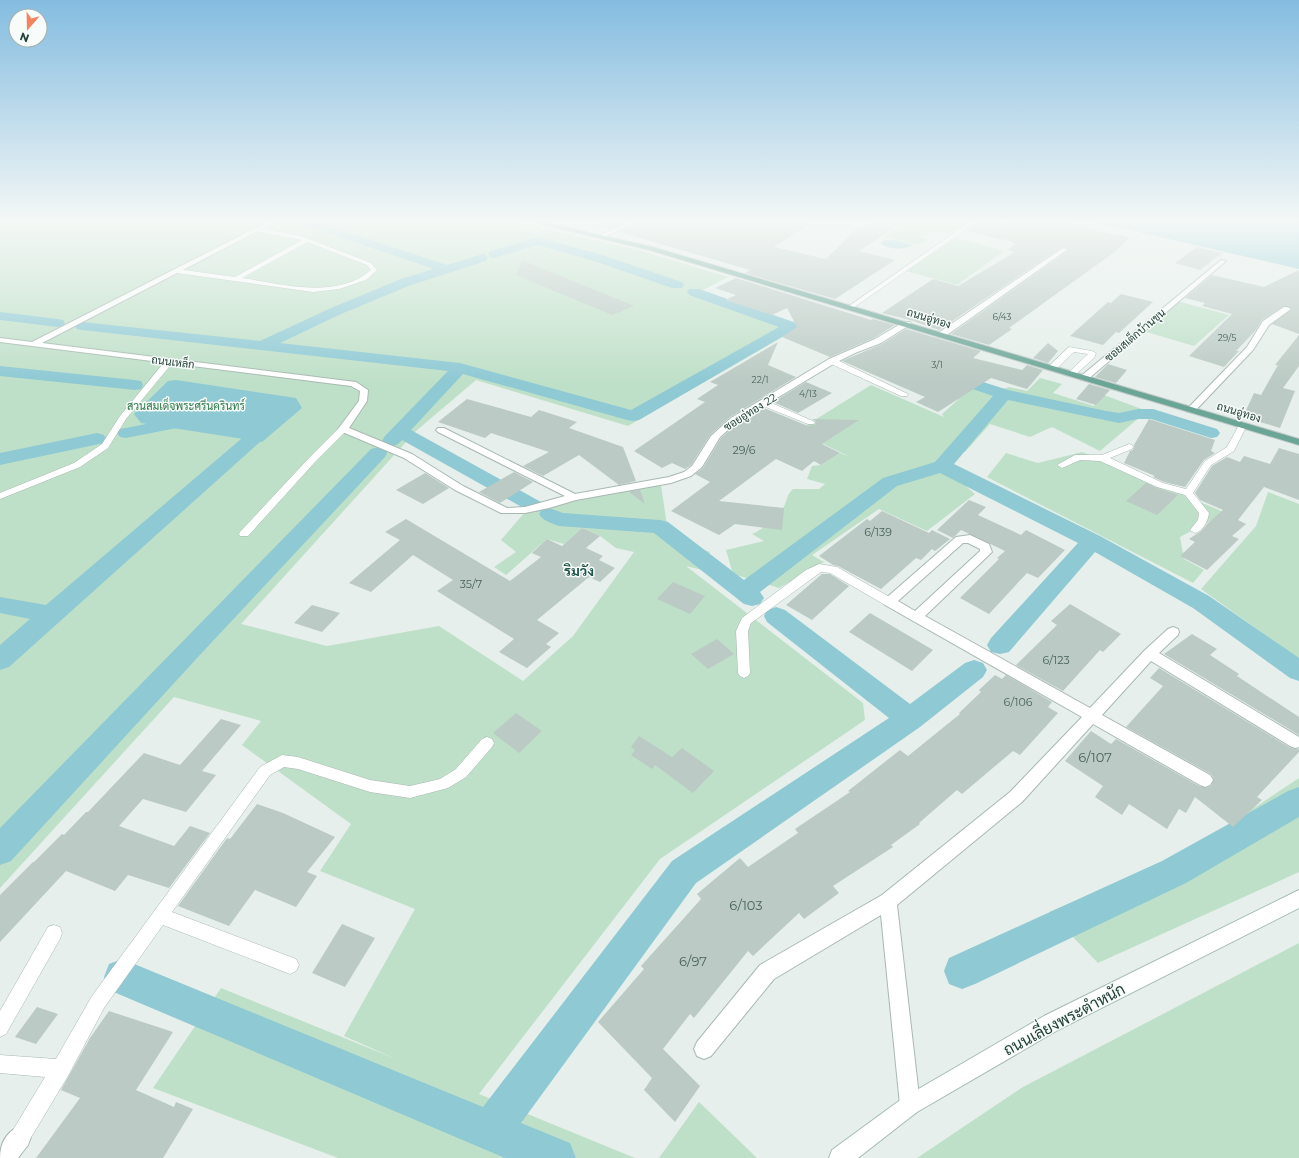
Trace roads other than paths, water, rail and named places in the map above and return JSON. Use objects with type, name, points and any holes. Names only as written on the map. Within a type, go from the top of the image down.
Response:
[{"type":"main road","name":"ถนนอู่ทอง","points":[[739,274],[1299,442]]},
{"type":"street","points":[[33,344],[171,274]]},
{"type":"street","points":[[941,335],[1030,274]]},
{"type":"street","name":"ซอยสเต็กบ้านขุน","points":[[1084,378],[1208,274]]},
{"type":"street","points":[[1191,410],[1250,348],[1266,323],[1287,310]]},
{"type":"street","name":"ซอยอู่ทอง 22","points":[[343,430],[408,456],[459,488],[505,511],[525,510],[545,506],[574,497],[671,480],[686,475],[696,469],[721,429],[832,361],[878,341],[908,324]]},
{"type":"street","name":"ถนนเหล็ก","points":[[0,340],[353,384],[364,390],[363,401],[343,430]]},
{"type":"street","points":[[441,430],[574,497]]},
{"type":"street","points":[[916,617],[986,552],[985,547],[970,540],[960,540],[889,602],[1205,780]]},
{"type":"street","points":[[704,1049],[767,972],[888,902],[1016,798],[1091,716],[1173,632]]},
{"type":"street","points":[[1150,654],[1295,742]]},
{"type":"street","name":"ถนนเลี่ยงพระตำหนัก","points":[[840,1158],[910,1105],[1051,1023],[1299,899]]},
{"type":"street","points":[[888,902],[910,1105]]},
{"type":"street","points":[[5,1158],[20,1137]]},
{"type":"lane","points":[[199,274],[312,290],[339,287],[364,279],[370,274]]},
{"type":"lane","points":[[236,279],[245,274]]},
{"type":"lane","points":[[851,307],[899,274]]},
{"type":"lane","points":[[1052,368],[1072,348],[1092,353],[1091,356],[1071,374]]},
{"type":"lane","points":[[0,496],[77,464],[105,446],[124,418],[170,361]]},
{"type":"lane","points":[[832,361],[904,394]]},
{"type":"lane","points":[[764,403],[811,422]]},
{"type":"lane","points":[[1188,493],[1208,463],[1231,449],[1243,425]]},
{"type":"lane","points":[[244,534],[312,460],[343,430]]},
{"type":"lane","points":[[1062,465],[1078,457],[1102,458],[1113,455],[1129,447]]},
{"type":"lane","points":[[1102,458],[1160,486],[1188,493],[1204,513],[1203,520],[1196,530]]},
{"type":"lane","points":[[744,673],[742,630],[746,621],[798,581],[819,568],[834,570],[889,602]]},
{"type":"lane","points":[[20,1137],[61,1069],[98,1002],[265,771],[282,761],[304,765],[370,786],[410,792],[443,784],[460,773],[487,743]]},
{"type":"lane","points":[[160,916],[290,964]]},
{"type":"lane","points":[[0,1028],[54,933]]},
{"type":"lane","points":[[0,1064],[61,1069]]},
{"type":"water","points":[[176,380],[296,398],[302,408],[262,442],[141,423],[134,414],[168,381]]},
{"type":"waterway","points":[[264,345],[336,311],[406,282],[431,274]]},
{"type":"waterway","points":[[645,274],[677,285]]},
{"type":"waterway","points":[[694,292],[800,329]]},
{"type":"waterway","points":[[0,316],[58,323]]},
{"type":"waterway","points":[[82,326],[460,368]]},
{"type":"waterway","points":[[460,368],[633,416],[791,326]]},
{"type":"waterway","points":[[400,431],[460,368]]},
{"type":"waterway","points":[[0,371],[135,385]]},
{"type":"waterway","points":[[949,376],[1004,394]]},
{"type":"waterway","points":[[942,466],[1004,394]]},
{"type":"waterway","points":[[1004,394],[1119,418],[1138,414],[1153,414],[1211,433]]},
{"type":"waterway","points":[[126,433],[191,420]]},
{"type":"waterway","points":[[51,615],[274,420]]},
{"type":"waterway","points":[[391,441],[400,431]]},
{"type":"waterway","points":[[400,431],[534,506]]},
{"type":"waterway","points":[[0,459],[97,439]]},
{"type":"waterway","points":[[0,850],[378,453]]},
{"type":"waterway","points":[[744,592],[890,482],[942,466]]},
{"type":"waterway","points":[[942,466],[1092,541]]},
{"type":"waterway","points":[[549,514],[559,519],[660,527],[744,592]]},
{"type":"waterway","points":[[1000,645],[1092,541]]},
{"type":"waterway","points":[[1092,541],[1201,602],[1299,671]]},
{"type":"waterway","points":[[744,592],[752,598]]},
{"type":"waterway","points":[[0,605],[51,615]]},
{"type":"waterway","points":[[0,660],[51,615]]},
{"type":"waterway","points":[[776,616],[910,719]]},
{"type":"waterway","points":[[910,719],[974,670]]},
{"type":"waterway","points":[[490,1131],[684,872],[910,719]]},
{"type":"waterway","points":[[962,971],[1174,872],[1299,801]]},
{"type":"waterway","points":[[122,977],[490,1131]]},
{"type":"waterway","points":[[490,1131],[555,1158]]},
{"type":"district","name":"ริมวัง","points":[[579,571]]},
{"type":"park label","name":"สวนสมเด็จพระศรีนครินทร์","points":[[186,406]]}]
